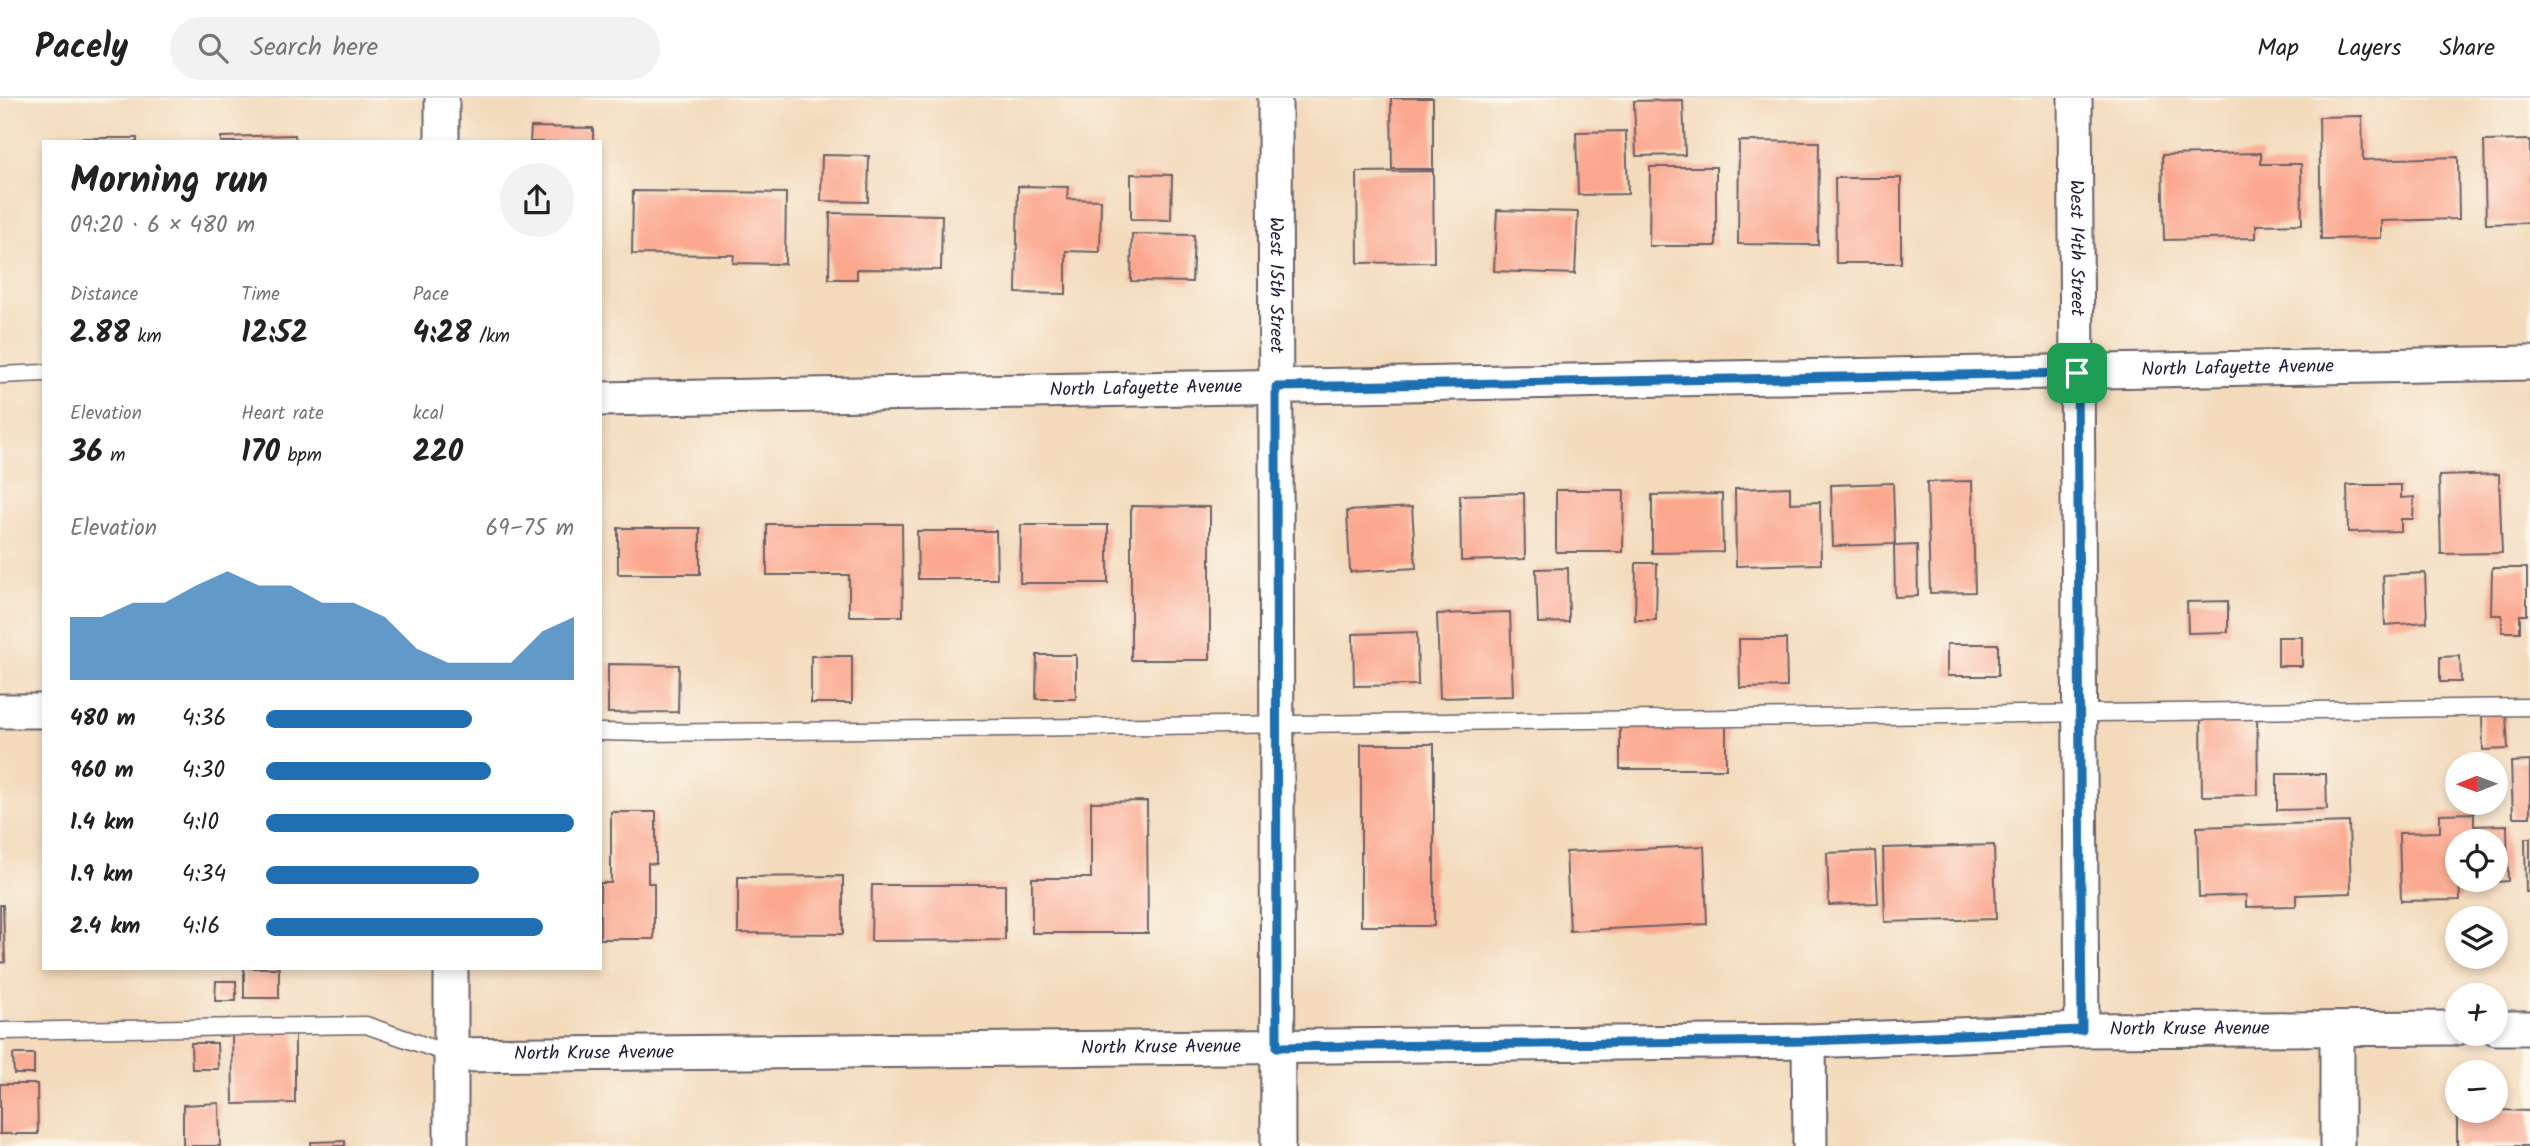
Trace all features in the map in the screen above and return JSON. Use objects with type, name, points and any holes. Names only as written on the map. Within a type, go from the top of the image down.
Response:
[{"type":"street","points":[[442,98],[442,140]]},
{"type":"street","name":"West 15th Street","points":[[1275,98],[1278,1146]]},
{"type":"street","name":"West 14th Street","points":[[2075,98],[2082,1030]]},
{"type":"street","name":"North Lafayette Avenue","points":[[602,400],[2530,363]]},
{"type":"street","points":[[0,711],[42,711]]},
{"type":"street","points":[[451,970],[451,1146]]},
{"type":"street","name":"North Kruse Avenue","points":[[452,1055],[1809,1041],[2082,1030],[2445,1028]]},
{"type":"street","points":[[2508,1028],[2530,1028]]},
{"type":"street","points":[[2337,1029],[2337,1146]]},
{"type":"street","points":[[1809,1041],[1810,1146]]},
{"type":"lane","points":[[0,375],[42,373]]},
{"type":"lane","points":[[602,732],[2530,708]]},
{"type":"lane","points":[[0,1031],[366,1025],[452,1055]]},
{"type":"building","points":[[1391,98],[1433,98],[1433,169],[1392,169]]},
{"type":"building","points":[[1683,100],[1685,155],[1636,156],[1634,101]]},
{"type":"building","points":[[2362,116],[2363,160],[2458,157],[2459,219],[2381,221],[2381,238],[2321,239],[2319,117]]},
{"type":"building","points":[[531,127],[593,128],[593,140],[530,140]]},
{"type":"building","points":[[1626,131],[1628,194],[1578,195],[1576,132]]},
{"type":"building","points":[[295,135],[296,140],[221,140],[221,137]]},
{"type":"building","points":[[76,138],[137,138],[137,140]]},
{"type":"building","points":[[2530,140],[2530,223],[2486,224],[2484,141]]},
{"type":"building","points":[[1739,141],[1819,142],[1818,245],[1738,244]]},
{"type":"building","points":[[2261,153],[2261,164],[2301,164],[2302,224],[2256,225],[2256,238],[2164,240],[2162,155]]},
{"type":"building","points":[[822,155],[869,156],[868,202],[821,201]]},
{"type":"building","points":[[1650,167],[1716,167],[1716,246],[1649,246]]},
{"type":"building","points":[[1433,171],[1434,262],[1358,263],[1357,172]]},
{"type":"building","points":[[1131,174],[1172,175],[1171,220],[1131,219]]},
{"type":"building","points":[[1835,178],[1901,178],[1901,263],[1836,263]]},
{"type":"building","points":[[1018,186],[1068,187],[1067,199],[1101,200],[1100,252],[1066,251],[1066,294],[1016,293]]},
{"type":"building","points":[[633,191],[786,193],[785,264],[733,263],[734,255],[632,254]]},
{"type":"building","points":[[1497,210],[1578,212],[1575,274],[1494,271]]},
{"type":"building","points":[[830,213],[942,215],[941,270],[857,269],[857,279],[829,279]]},
{"type":"building","points":[[1132,234],[1194,235],[1192,282],[1131,281]]},
{"type":"building","points":[[2499,474],[2502,553],[2441,554],[2439,476]]},
{"type":"building","points":[[1972,481],[1975,592],[1930,593],[1927,482]]},
{"type":"building","points":[[1893,483],[1895,544],[1833,546],[1831,485]]},
{"type":"building","points":[[2347,485],[2401,485],[2401,498],[2414,497],[2413,519],[2401,519],[2401,531],[2348,532]]},
{"type":"building","points":[[1790,487],[1790,503],[1820,502],[1821,564],[1736,566],[1735,489]]},
{"type":"building","points":[[1556,490],[1624,490],[1623,552],[1556,552]]},
{"type":"building","points":[[1524,493],[1525,559],[1461,561],[1460,495]]},
{"type":"building","points":[[1722,494],[1723,552],[1652,553],[1652,495]]},
{"type":"building","points":[[1131,506],[1210,507],[1210,660],[1131,660]]},
{"type":"building","points":[[1412,507],[1416,568],[1350,572],[1347,511]]},
{"type":"building","points":[[767,524],[902,524],[903,616],[849,616],[849,575],[767,575]]},
{"type":"building","points":[[1021,525],[1108,525],[1108,583],[1020,583]]},
{"type":"building","points":[[618,528],[700,528],[700,574],[618,574]]},
{"type":"building","points":[[917,531],[996,531],[997,579],[918,579]]},
{"type":"building","points":[[1917,545],[1918,596],[1895,597],[1894,546]]},
{"type":"building","points":[[1636,563],[1657,563],[1656,620],[1635,620]]},
{"type":"building","points":[[1568,568],[1569,622],[1538,623],[1536,569]]},
{"type":"building","points":[[2492,568],[2527,568],[2527,615],[2520,615],[2520,632],[2502,632],[2502,615],[2491,615]]},
{"type":"building","points":[[2425,573],[2427,622],[2385,625],[2383,575]]},
{"type":"building","points":[[2228,601],[2228,632],[2188,633],[2187,602]]},
{"type":"building","points":[[1510,612],[1513,696],[1440,698],[1437,614]]},
{"type":"building","points":[[1417,632],[1418,685],[1354,686],[1353,634]]},
{"type":"building","points":[[2278,637],[2302,637],[2302,666],[2278,666]]},
{"type":"building","points":[[1739,639],[1786,639],[1787,687],[1740,688]]},
{"type":"building","points":[[1947,644],[1998,644],[1998,676],[1947,676]]},
{"type":"building","points":[[1037,655],[1076,655],[1076,699],[1036,699]]},
{"type":"building","points":[[811,656],[852,656],[852,703],[811,703]]},
{"type":"building","points":[[2460,656],[2461,682],[2440,682],[2440,657]]},
{"type":"building","points":[[608,664],[679,665],[678,712],[608,713]]},
{"type":"building","points":[[2506,714],[2508,749],[2483,750],[2482,715]]},
{"type":"building","points":[[2201,716],[2257,716],[2258,795],[2202,796]]},
{"type":"building","points":[[1620,724],[1726,724],[1726,769],[1620,769]]},
{"type":"building","points":[[1361,744],[1434,744],[1434,926],[1361,926]]},
{"type":"building","points":[[2530,761],[2530,817],[2513,817],[2511,762]]},
{"type":"building","points":[[2277,774],[2326,774],[2327,809],[2277,810]]},
{"type":"building","points":[[1147,801],[1148,933],[1032,933],[1032,878],[1091,878],[1091,802]]},
{"type":"building","points":[[611,812],[656,812],[656,864],[648,863],[648,883],[654,883],[654,939],[602,939],[602,883],[611,883]]},
{"type":"building","points":[[2440,814],[2474,816],[2474,826],[2507,825],[2507,829],[2445,829],[2445,892],[2460,892],[2460,900],[2401,901],[2399,833],[2440,832]]},
{"type":"building","points":[[2349,822],[2351,893],[2296,895],[2296,906],[2246,907],[2246,895],[2199,897],[2197,827]]},
{"type":"building","points":[[2525,838],[2530,838],[2530,892],[2526,892]]},
{"type":"building","points":[[1994,845],[1996,919],[1885,922],[1883,848]]},
{"type":"building","points":[[1704,846],[1707,924],[1570,931],[1566,852]]},
{"type":"building","points":[[1875,851],[1878,903],[1829,905],[1827,853]]},
{"type":"building","points":[[843,876],[843,934],[738,933],[738,877]]},
{"type":"building","points":[[872,885],[1005,885],[1005,940],[871,941]]},
{"type":"building","points":[[0,905],[3,905],[5,962],[0,963]]},
{"type":"building","points":[[244,970],[279,970],[279,998],[244,998]]},
{"type":"building","points":[[216,981],[236,981],[236,1001],[215,1001]]},
{"type":"building","points":[[232,1031],[295,1031],[295,1103],[233,1104]]},
{"type":"building","points":[[191,1043],[217,1043],[218,1069],[192,1069]]},
{"type":"building","points":[[13,1054],[34,1054],[34,1074],[14,1074]]},
{"type":"building","points":[[0,1084],[37,1084],[38,1134],[0,1134]]},
{"type":"building","points":[[219,1103],[220,1146],[183,1146],[183,1105]]},
{"type":"building","points":[[2508,1110],[2530,1111],[2530,1146],[2457,1146],[2457,1123],[2508,1123]]},
{"type":"building","points":[[345,1141],[345,1146],[311,1146],[311,1142]]},
{"type":"route","points":[[2077,373],[2082,1030],[1809,1041],[1277,1047],[1276,387],[2077,373]]}]
